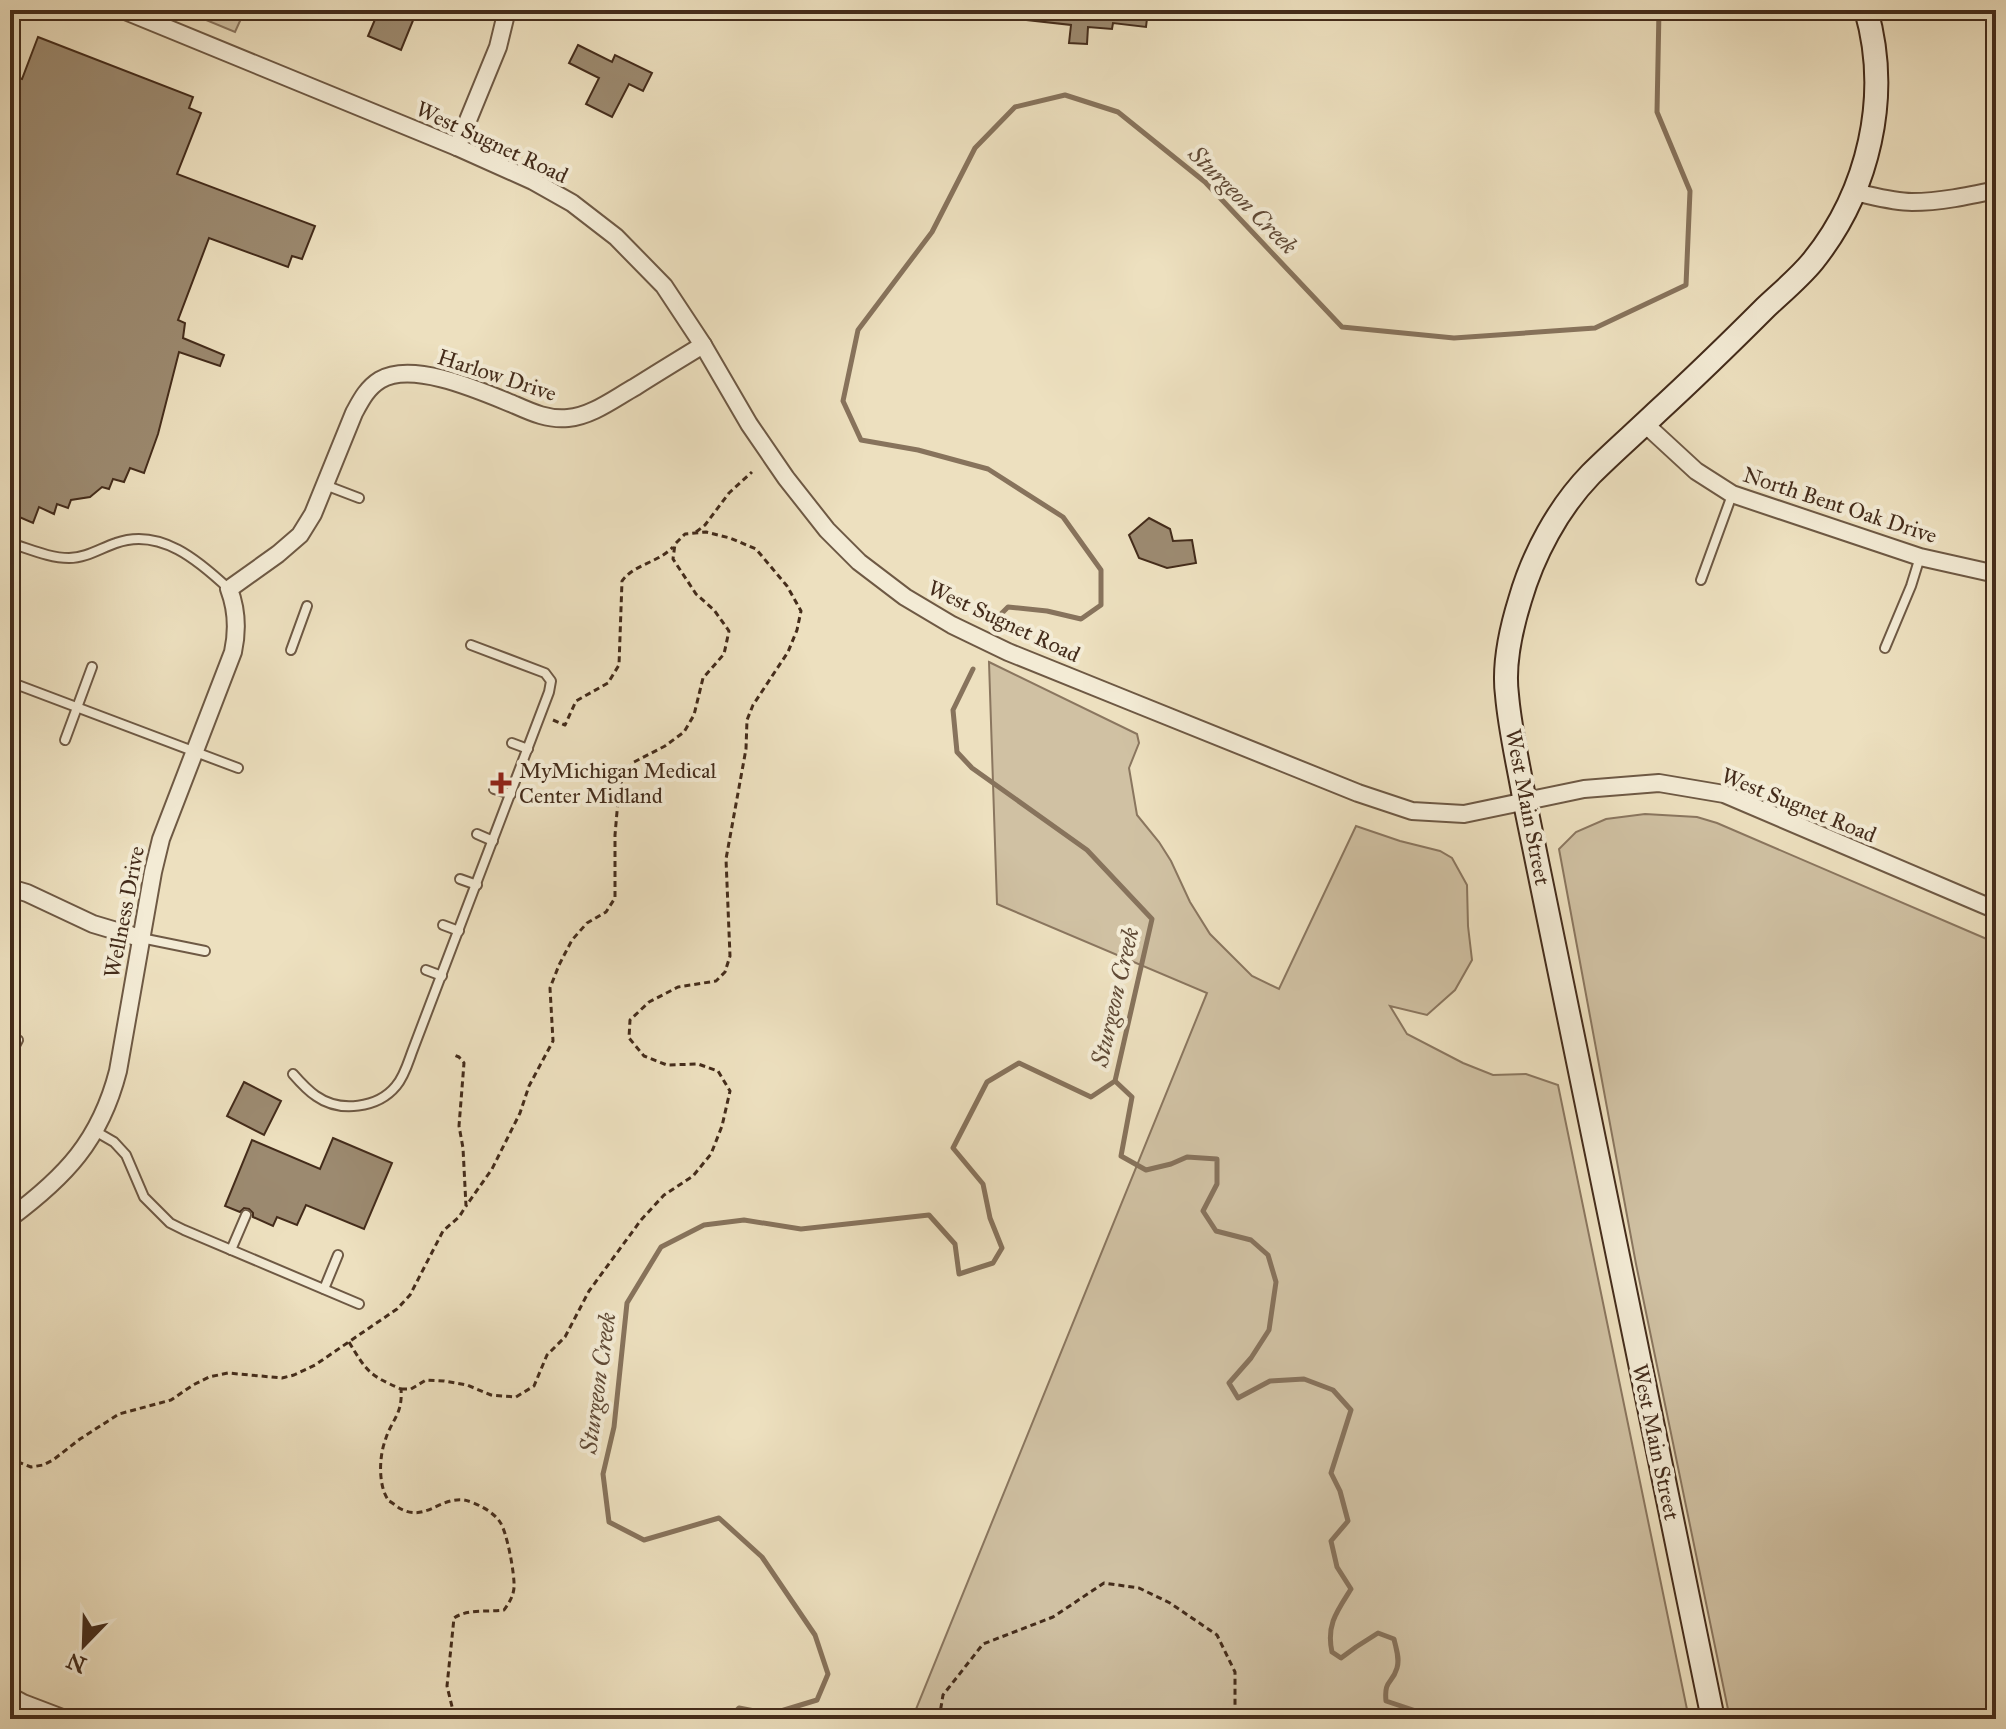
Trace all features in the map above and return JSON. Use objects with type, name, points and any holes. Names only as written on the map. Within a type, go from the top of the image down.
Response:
[{"type":"street","name":"West Sugnet Road","points":[[123,10],[457,147],[533,181],[572,203],[616,237],[664,286],[749,424],[827,530],[859,562],[893,588],[952,625],[1008,652],[1357,793],[1412,811],[1464,814],[1584,789],[1659,783],[1724,794],[1996,910]]},
{"type":"street","points":[[457,147],[498,47],[507,10]]},
{"type":"street","name":"West Main Street","points":[[1713,1719],[1525,803],[1506,693],[1510,647],[1520,598],[1533,565],[1566,505],[1590,475],[1812,262],[1836,228],[1867,156],[1875,119],[1877,70],[1866,10]]},
{"type":"street","points":[[1854,192],[1909,202],[1945,200],[1996,190]]},
{"type":"street","name":"Harlow Drive","points":[[229,589],[300,535],[313,514],[361,399],[383,378],[421,374],[547,418],[570,418],[614,399],[703,345]]},
{"type":"street","name":"North Bent Oak Drive","points":[[1645,424],[1696,471],[1732,494],[1920,557],[1996,574]]},
{"type":"street","name":"Wellness Drive","points":[[10,1218],[61,1177],[82,1152],[113,1091],[150,882],[161,839],[233,652],[236,638],[235,605],[229,589]]},
{"type":"street","points":[[10,888],[111,930],[140,938]]},
{"type":"street","points":[[10,1696],[65,1719]]},
{"type":"lane","points":[[325,485],[359,498]]},
{"type":"lane","points":[[1701,580],[1732,494]]},
{"type":"lane","points":[[11,547],[72,558],[129,539],[144,538],[186,552],[229,589]]},
{"type":"lane","points":[[1885,648],[1920,557]]},
{"type":"lane","points":[[291,650],[307,606]]},
{"type":"lane","points":[[293,1074],[318,1098],[359,1107],[381,1100],[397,1085],[477,885],[551,681],[545,673],[471,645]]},
{"type":"lane","points":[[65,740],[92,667]]},
{"type":"lane","points":[[10,682],[238,768]]},
{"type":"lane","points":[[512,743],[528,749]]},
{"type":"lane","points":[[494,789],[511,794]]},
{"type":"lane","points":[[477,834],[493,841]]},
{"type":"lane","points":[[460,879],[477,885]]},
{"type":"lane","points":[[443,925],[459,931]]},
{"type":"lane","points":[[140,938],[205,951]]},
{"type":"lane","points":[[426,970],[442,976]]},
{"type":"lane","points":[[10,1055],[18,1040]]},
{"type":"lane","points":[[95,1131],[114,1142],[126,1155],[144,1197],[170,1223],[359,1304]]},
{"type":"lane","points":[[231,1250],[246,1215]]},
{"type":"lane","points":[[324,1289],[338,1255]]},
{"type":"path","points":[[696,532],[729,493],[752,472]]},
{"type":"path","points":[[349,1342],[374,1377],[401,1389],[411,1389],[426,1380],[444,1381],[467,1385],[491,1395],[516,1397],[534,1386],[547,1355],[565,1337],[589,1291],[641,1220],[664,1195],[693,1176],[711,1154],[722,1126],[730,1091],[718,1071],[698,1064],[667,1065],[644,1056],[629,1038],[630,1020],[649,1002],[678,987],[716,981],[725,972],[730,956],[726,859],[746,749],[747,720],[753,705],[788,652],[801,611],[787,586],[756,549],[706,532],[685,534],[666,554],[629,571],[622,581],[619,665],[608,683],[576,701],[565,725],[553,720]]},
{"type":"path","points":[[10,1455],[31,1467],[43,1465],[119,1414],[171,1400],[209,1377],[228,1373],[282,1378],[294,1375],[315,1365],[397,1309],[410,1295],[443,1231],[459,1217],[492,1169],[553,1041],[550,988],[559,965],[572,940],[587,923],[606,912],[615,898],[615,835],[619,789],[625,771],[634,762],[684,732],[694,715],[703,678],[724,654],[729,631],[680,572],[673,559],[675,544]]},
{"type":"path","points":[[452,1054],[464,1063],[459,1126],[466,1206]]},
{"type":"path","points":[[401,1389],[402,1403],[385,1439],[383,1452],[382,1483],[390,1502],[406,1512],[420,1514],[445,1503],[462,1500],[478,1505],[500,1521],[509,1548],[514,1587],[511,1601],[504,1610],[463,1612],[454,1618],[447,1686],[455,1719]]},
{"type":"path","points":[[939,1719],[943,1695],[983,1644],[1053,1617],[1104,1583],[1139,1588],[1170,1603],[1217,1635],[1235,1672],[1235,1719]]},
{"type":"shaded area","points":[[182,10],[245,10],[235,32]]},
{"type":"shaded area","points":[[989,662],[1137,734],[1139,743],[1129,768],[1137,815],[1171,861],[1190,902],[1210,934],[1252,976],[1279,989],[1356,826],[1440,851],[1452,858],[1467,885],[1472,960],[1455,990],[1427,1015],[1390,1006],[1407,1034],[1463,1063],[1493,1075],[1526,1074],[1558,1085],[1689,1719],[912,1719],[1207,993],[997,904]]},
{"type":"shaded area","points":[[1645,814],[1697,817],[1717,823],[1996,943],[1996,1719],[1730,1719],[1636,1264],[1559,849],[1576,832],[1606,819]]},
{"type":"building","points":[[379,10],[411,10],[409,16],[414,18],[401,50],[368,36]]},
{"type":"building","points":[[1027,10],[1148,10],[1146,27],[1113,23],[1112,29],[1088,27],[1087,44],[1069,43],[1071,25],[1027,20]]},
{"type":"building","points":[[38,37],[193,97],[189,108],[201,113],[177,174],[315,226],[302,259],[292,256],[288,267],[209,238],[178,320],[185,323],[183,338],[224,355],[220,366],[179,352],[158,434],[144,473],[130,468],[124,482],[113,479],[109,489],[102,487],[90,497],[71,500],[68,508],[57,504],[54,514],[39,507],[33,523],[10,513],[10,75],[22,79]]},
{"type":"building","points":[[578,45],[612,62],[615,55],[652,73],[643,91],[629,84],[612,117],[586,104],[599,78],[569,63]]},
{"type":"building","points":[[1149,518],[1170,529],[1173,541],[1192,540],[1196,563],[1167,568],[1139,558],[1129,535]]},
{"type":"building","points":[[244,1082],[281,1101],[264,1135],[227,1116]]},
{"type":"building","points":[[333,1138],[392,1163],[364,1229],[306,1205],[297,1225],[277,1217],[273,1226],[253,1217],[249,1209],[244,1208],[240,1212],[225,1206],[252,1140],[320,1169]]},
{"type":"waterway","name":"Sturgeon Creek","points":[[996,619],[1008,607],[1081,619],[1101,605],[1101,570],[1063,517],[988,469],[918,450],[861,440],[843,401],[858,330],[932,232],[975,148],[1015,107],[1065,95],[1118,112],[1205,182],[1342,327],[1454,338],[1595,328],[1686,285],[1690,191],[1657,112],[1659,10]]},
{"type":"waterway","name":"Sturgeon Creek","points":[[728,1719],[739,1708],[771,1714],[817,1700],[828,1674],[815,1635],[762,1557],[719,1518],[644,1540],[609,1522],[603,1474],[614,1427],[627,1303],[661,1247],[704,1225],[744,1220],[801,1229],[929,1215],[955,1244],[959,1274],[993,1263],[1002,1248],[990,1218],[983,1184],[953,1148],[987,1082],[1019,1063],[1091,1097],[1115,1081],[1152,919],[1087,850],[972,768],[957,752],[953,710],[973,669]]},
{"type":"waterway","points":[[1115,1081],[1132,1097],[1121,1156],[1146,1170],[1187,1157],[1217,1159],[1217,1184],[1203,1211],[1216,1231],[1251,1240],[1268,1255],[1276,1282],[1269,1330],[1251,1358],[1229,1383],[1238,1398],[1270,1381],[1304,1379],[1333,1390],[1351,1410],[1331,1473],[1340,1491],[1348,1521],[1331,1541],[1337,1567],[1351,1589],[1337,1611],[1332,1626],[1332,1652],[1341,1658],[1378,1633],[1394,1639],[1398,1664],[1387,1685],[1386,1701],[1419,1712],[1459,1719]]},
{"type":"place","name":"MyMichigan Medical Center Midland","points":[[501,783]]}]
